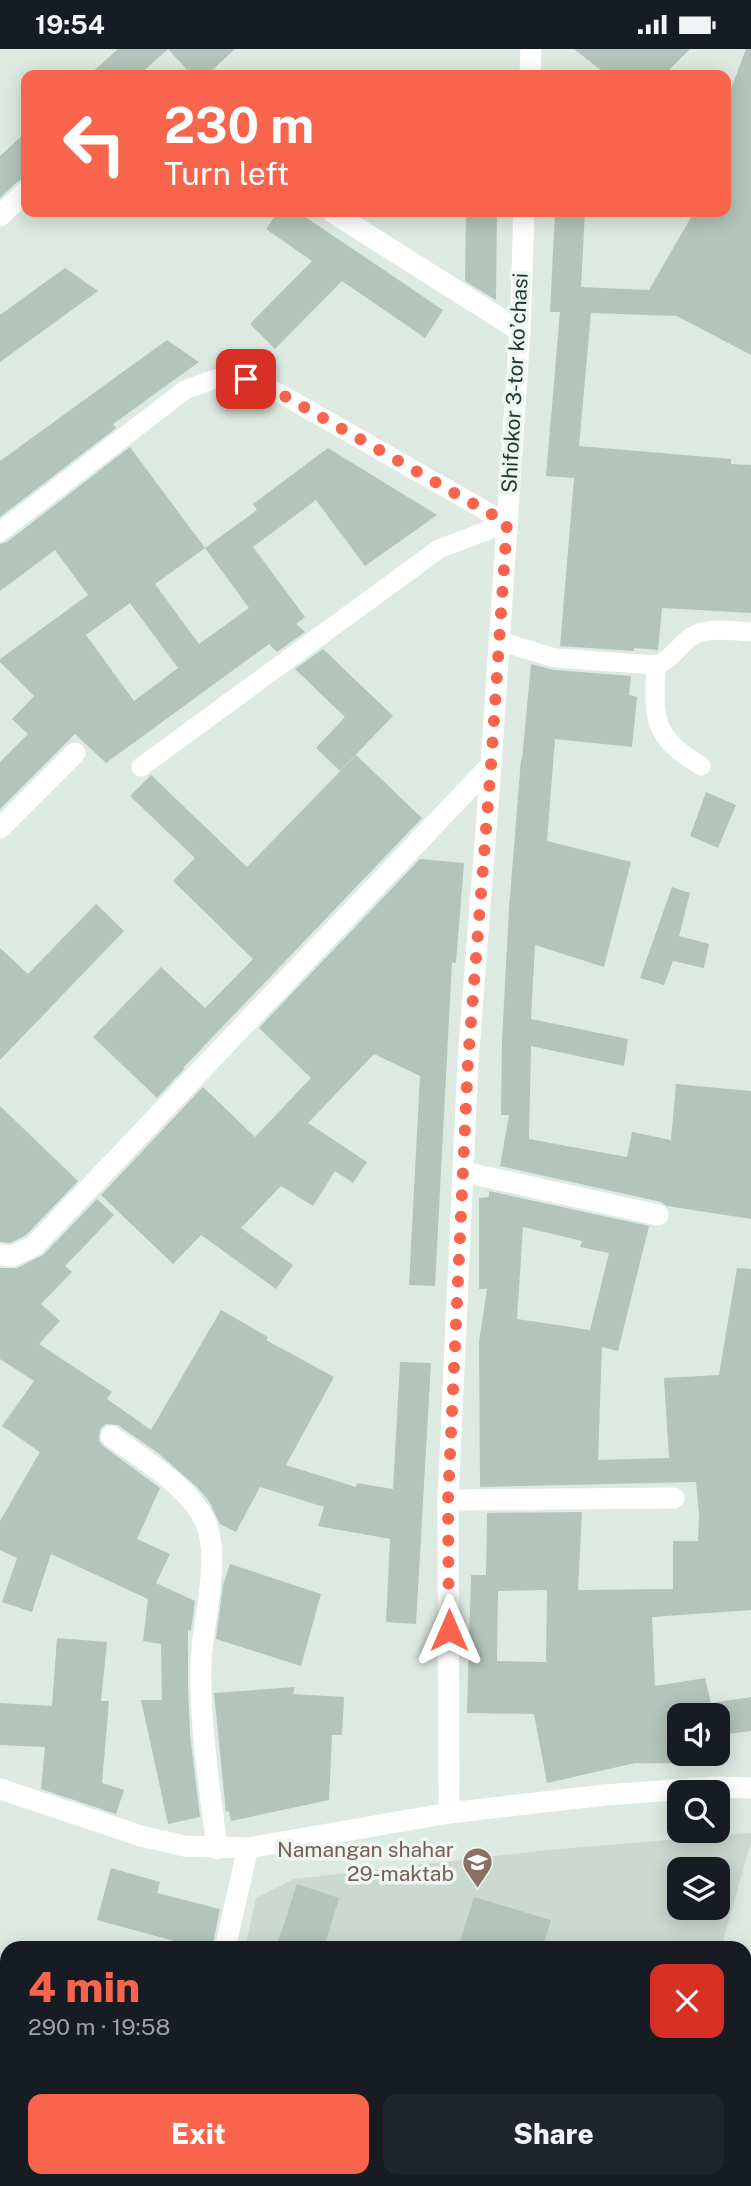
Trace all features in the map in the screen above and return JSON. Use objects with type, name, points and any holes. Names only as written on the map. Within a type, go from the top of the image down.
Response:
[{"type":"street","points":[[530,70],[531,49]]},
{"type":"street","points":[[0,216],[21,196]]},
{"type":"street","points":[[340,217],[520,331]]},
{"type":"street","name":"Shifokor 3-tor koʼchasi","points":[[449,1813],[448,1500],[468,1061],[520,331],[524,217]]},
{"type":"street","points":[[0,828],[75,753]]},
{"type":"street","points":[[0,1255],[12,1256],[34,1246],[491,765]]},
{"type":"street","points":[[464,1172],[657,1215]]},
{"type":"street","points":[[111,1436],[177,1485],[196,1505],[206,1523],[211,1541],[201,1661],[202,1729],[217,1849]]},
{"type":"street","points":[[448,1500],[674,1498]]},
{"type":"street","points":[[0,1789],[141,1836],[184,1846],[217,1849],[248,1848],[449,1813],[632,1793],[713,1787],[751,1789]]},
{"type":"street","points":[[227,1941],[248,1848]]},
{"type":"lane","points":[[0,531],[185,390],[215,379],[246,379],[281,394],[507,523]]},
{"type":"lane","points":[[141,767],[439,549],[507,523]]},
{"type":"lane","points":[[499,641],[555,658],[656,665],[666,661],[688,638],[699,633],[751,632]]},
{"type":"lane","points":[[656,665],[655,704],[659,725],[678,752],[701,766]]},
{"type":"shaded area","name":"Namangan shahar 29-maktab","points":[[751,1833],[751,1842],[730,1916],[730,1857],[667,1857],[667,1920],[729,1920],[723,1941],[247,1941],[256,1898],[294,1879],[547,1850],[667,1840],[667,1843],[730,1843],[730,1835]]},
{"type":"building","points":[[118,49],[168,49],[145,70],[95,70]]},
{"type":"building","points":[[168,49],[235,49],[212,70],[187,70]]},
{"type":"building","points":[[574,49],[690,49],[669,70],[601,70]]},
{"type":"building","points":[[746,49],[751,49],[751,355],[677,316],[591,313],[579,446],[731,459],[731,464],[751,465],[751,613],[662,608],[658,650],[560,646],[574,478],[546,476],[560,312],[550,312],[555,217],[585,217],[581,287],[649,290],[691,217],[731,217],[731,89]]},
{"type":"building","points":[[21,137],[21,180],[0,198],[0,156]]},
{"type":"building","points":[[274,217],[305,217],[443,310],[425,338],[342,281],[275,349],[250,324],[312,261],[266,229]]},
{"type":"building","points":[[466,217],[497,217],[496,300],[465,281]]},
{"type":"building","points":[[65,268],[98,291],[0,362],[0,315]]},
{"type":"building","points":[[167,340],[199,362],[113,424],[116,428],[0,517],[0,461]]},
{"type":"building","points":[[130,447],[205,548],[257,510],[253,504],[328,448],[437,515],[365,566],[316,500],[253,547],[305,617],[296,624],[305,632],[277,652],[269,644],[106,763],[75,734],[0,809],[0,762],[28,734],[12,719],[34,696],[0,659],[88,595],[55,550],[0,591],[0,544],[7,542]],"holes":[[[205,548],[249,608],[199,644],[155,584]],[[130,603],[178,668],[134,701],[86,635]]]},
{"type":"building","points":[[323,649],[393,716],[340,771],[316,748],[345,717],[295,669]]},
{"type":"building","points":[[531,664],[554,670],[631,676],[629,695],[637,697],[632,747],[555,739],[547,841],[631,862],[604,967],[535,945],[531,1019],[628,1039],[624,1066],[531,1046],[529,1139],[627,1157],[632,1132],[671,1140],[676,1084],[751,1091],[751,1219],[667,1206],[661,1202],[500,1166],[509,1115],[501,1115],[509,909]]},
{"type":"building","points":[[356,755],[422,818],[157,1098],[93,1037],[161,967],[205,1008],[253,959],[173,881],[195,858],[130,796],[151,775],[247,867]]},
{"type":"building","points":[[706,792],[736,805],[718,848],[690,836]]},
{"type":"building","points":[[420,859],[464,863],[456,963],[452,962],[435,1286],[409,1285],[420,1076],[374,1054],[308,1123],[367,1162],[353,1183],[335,1171],[313,1206],[281,1186],[241,1228],[293,1265],[276,1289],[201,1235],[173,1264],[101,1195],[203,1087],[255,1137],[311,1078],[259,1028]]},
{"type":"building","points":[[672,887],[690,893],[679,936],[709,944],[704,968],[673,961],[664,985],[640,978]]},
{"type":"building","points":[[96,904],[124,931],[0,1060],[0,948],[28,974]]},
{"type":"building","points":[[0,1106],[78,1181],[26,1235],[10,1243],[0,1242]]},
{"type":"building","points":[[489,1191],[649,1226],[618,1351],[602,1347],[598,1460],[669,1458],[664,1378],[719,1375],[737,1268],[751,1269],[751,1610],[652,1617],[655,1686],[705,1678],[711,1703],[667,1703],[667,1763],[635,1763],[547,1783],[534,1714],[467,1713],[471,1575],[486,1575],[487,1513],[582,1512],[578,1590],[673,1589],[673,1541],[698,1541],[699,1514],[696,1482],[480,1487],[479,1342],[487,1289],[479,1289],[479,1198],[489,1197]],"holes":[[[523,1227],[582,1241],[580,1247],[609,1253],[590,1330],[517,1319]],[[547,1590],[546,1662],[497,1661],[498,1591]]]},
{"type":"building","points":[[97,1199],[114,1215],[65,1266],[72,1272],[41,1304],[60,1321],[39,1344],[112,1392],[107,1399],[151,1430],[221,1310],[268,1337],[266,1340],[334,1377],[286,1465],[356,1487],[357,1483],[393,1489],[400,1362],[431,1363],[416,1624],[386,1622],[390,1539],[318,1526],[324,1507],[260,1487],[236,1532],[220,1524],[209,1501],[198,1488],[158,1453],[118,1425],[106,1424],[100,1429],[99,1441],[103,1446],[160,1488],[137,1539],[170,1554],[156,1583],[195,1601],[191,1631],[188,1630],[188,1687],[190,1734],[200,1817],[168,1824],[141,1700],[162,1700],[161,1644],[143,1641],[148,1599],[51,1554],[32,1612],[2,1602],[17,1558],[0,1550],[0,1521],[40,1452],[2,1426],[34,1381],[0,1359],[0,1268],[17,1268],[43,1255]]},
{"type":"building","points":[[230,1564],[321,1594],[301,1666],[216,1639],[223,1585]]},
{"type":"building","points":[[57,1638],[107,1642],[101,1701],[109,1701],[102,1783],[124,1790],[116,1814],[41,1789],[45,1747],[0,1745],[0,1703],[52,1706]]},
{"type":"building","points":[[295,1687],[293,1694],[344,1697],[342,1735],[332,1735],[329,1800],[231,1821],[229,1811],[226,1812],[214,1693]]},
{"type":"building","points":[[751,1697],[751,1731],[730,1734],[730,1703],[711,1703]]},
{"type":"building","points":[[111,1868],[160,1882],[157,1893],[220,1909],[213,1941],[174,1941],[97,1920]]},
{"type":"building","points":[[297,1884],[339,1898],[326,1941],[278,1941]]},
{"type":"building","points":[[474,1897],[551,1920],[544,1941],[460,1941]]},
{"type":"place","name":"Namangan shahar 29-maktab","points":[[477,1889]]},
{"type":"route","points":[[246,379],[281,394],[507,523],[468,1061],[448,1500],[449,1630]]}]
